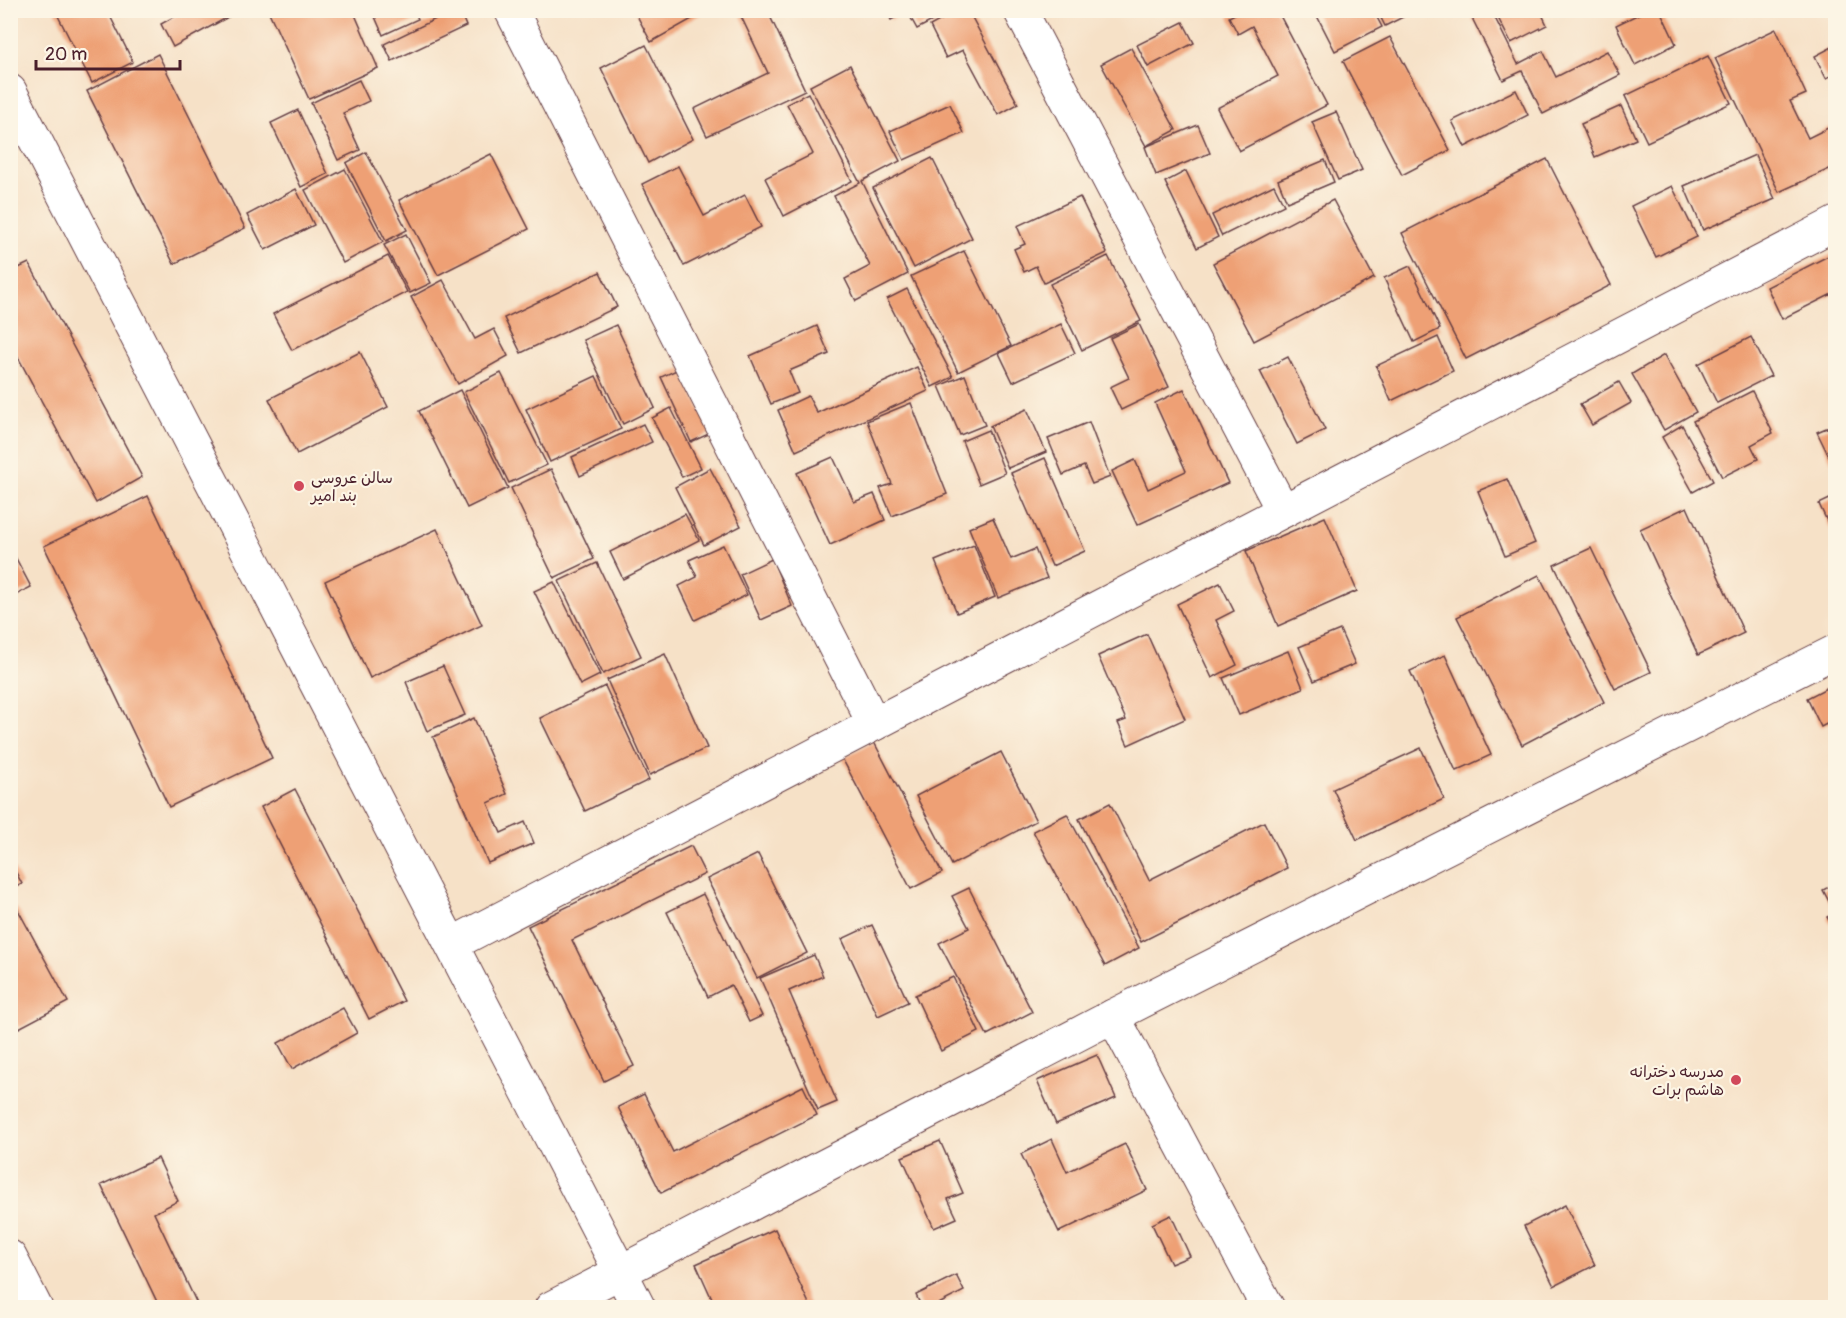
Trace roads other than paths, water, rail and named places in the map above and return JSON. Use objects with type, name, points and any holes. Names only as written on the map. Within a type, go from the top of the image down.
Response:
[{"type":"street","points":[[511,10],[874,724]]},
{"type":"street","points":[[1020,10],[1283,511]]},
{"type":"street","points":[[10,91],[639,1308]]},
{"type":"street","points":[[452,944],[1836,223]]},
{"type":"street","points":[[551,1308],[1113,1016],[1836,651]]},
{"type":"street","points":[[1113,1016],[1268,1308]]},
{"type":"street","points":[[10,1257],[36,1308]]},
{"type":"place","name":"سالن عروسی بند امیر","points":[[299,486]]},
{"type":"place","name":"مدرسه دخترانه هاشم برات","points":[[1736,1080]]}]
